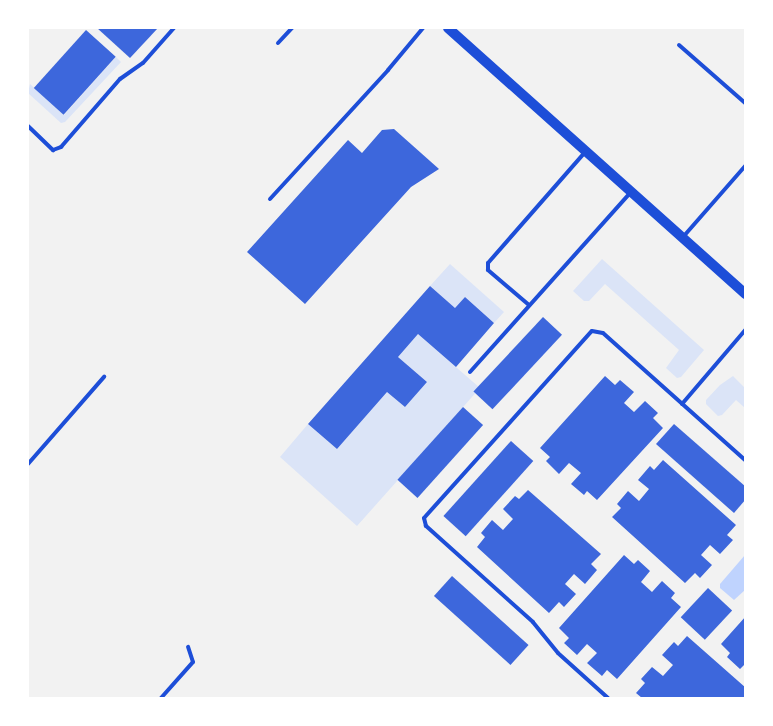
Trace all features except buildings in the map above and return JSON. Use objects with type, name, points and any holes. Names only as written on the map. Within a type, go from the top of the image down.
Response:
[{"type":"main road","points":[[448,28],[746,294]]},
{"type":"lane","points":[[28,126],[53,150],[60,147],[120,79],[143,63],[174,28]]},
{"type":"lane","points":[[278,43],[292,28]]},
{"type":"lane","points":[[270,199],[388,70],[423,28]]},
{"type":"lane","points":[[679,45],[745,103]]},
{"type":"lane","points":[[529,305],[488,270],[488,263],[586,151]]},
{"type":"lane","points":[[683,238],[746,165]]},
{"type":"lane","points":[[470,372],[631,191]]},
{"type":"lane","points":[[682,404],[746,330]]},
{"type":"lane","points":[[608,698],[558,653],[534,622],[426,526],[424,518],[592,331],[603,333],[746,461]]},
{"type":"lane","points":[[28,464],[104,376]]},
{"type":"lane","points":[[160,698],[193,662],[188,646]]},
{"type":"shaded area","points":[[116,57],[121,62],[65,122],[61,123],[28,93],[30,84],[64,115]]},
{"type":"shaded area","points":[[602,259],[704,350],[681,377],[677,378],[666,368],[679,350],[605,284],[589,301],[584,301],[573,291]]},
{"type":"shaded area","points":[[450,264],[504,312],[494,323],[465,297],[455,308],[430,286]]},
{"type":"shaded area","points":[[418,334],[480,388],[357,526],[280,457],[308,424],[337,449],[387,392],[405,407],[427,382],[398,357]]},
{"type":"shaded area","points":[[733,376],[745,388],[745,408],[736,400],[722,415],[718,416],[706,404],[706,400],[720,385]]},
{"type":"water","points":[[745,555],[745,590],[734,600],[720,588],[720,584]]}]
